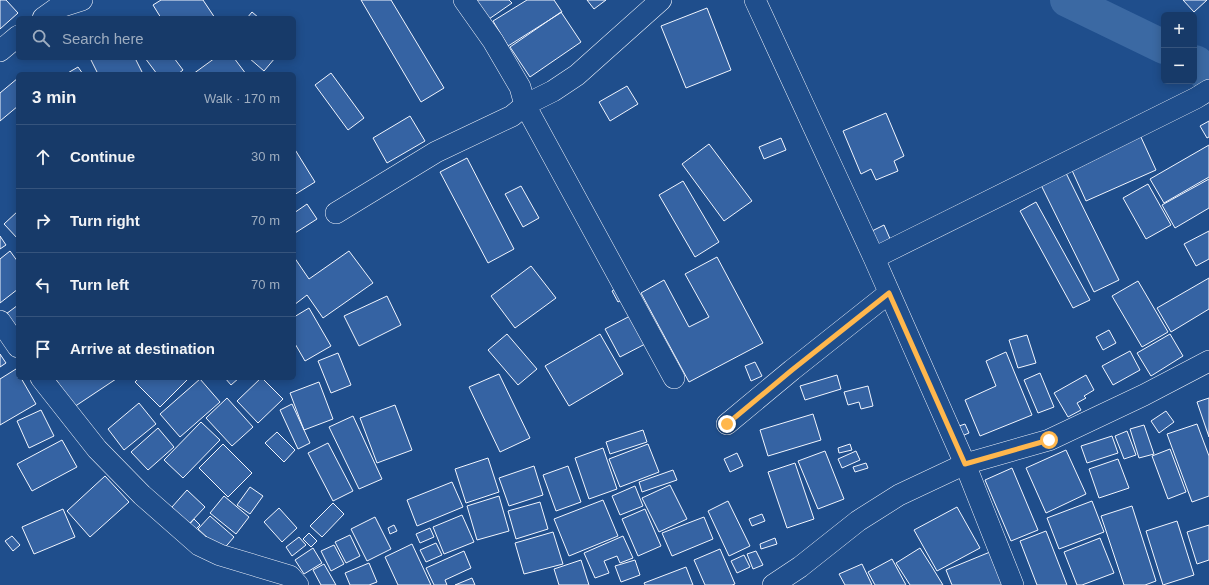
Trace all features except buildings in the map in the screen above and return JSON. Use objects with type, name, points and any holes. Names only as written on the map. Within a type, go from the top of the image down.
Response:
[{"type":"street","points":[[46,16],[57,8],[82,0]]},
{"type":"street","points":[[464,0],[497,48],[520,87],[526,105],[674,378]]},
{"type":"street","points":[[336,213],[436,152],[512,116],[526,105],[554,91],[577,75],[661,0]]},
{"type":"street","points":[[755,0],[874,258],[965,464],[1013,585]]},
{"type":"street","points":[[0,51],[16,38]]},
{"type":"street","points":[[874,258],[1203,94]]},
{"type":"street","points":[[727,424],[786,374],[889,293]]},
{"type":"street","points":[[0,321],[16,344]]},
{"type":"street","points":[[773,585],[800,567],[858,521],[899,496],[965,464],[1049,440],[1144,395],[1209,361]]},
{"type":"street","points":[[43,380],[97,449],[142,495],[199,544],[220,555],[290,576],[298,585]]},
{"type":"waterway","points":[[1067,0],[1161,46]]},
{"type":"waterway","points":[[1197,63],[1209,78]]},
{"type":"route","points":[[727,424],[835,334],[889,293],[965,464],[1049,440]]}]
